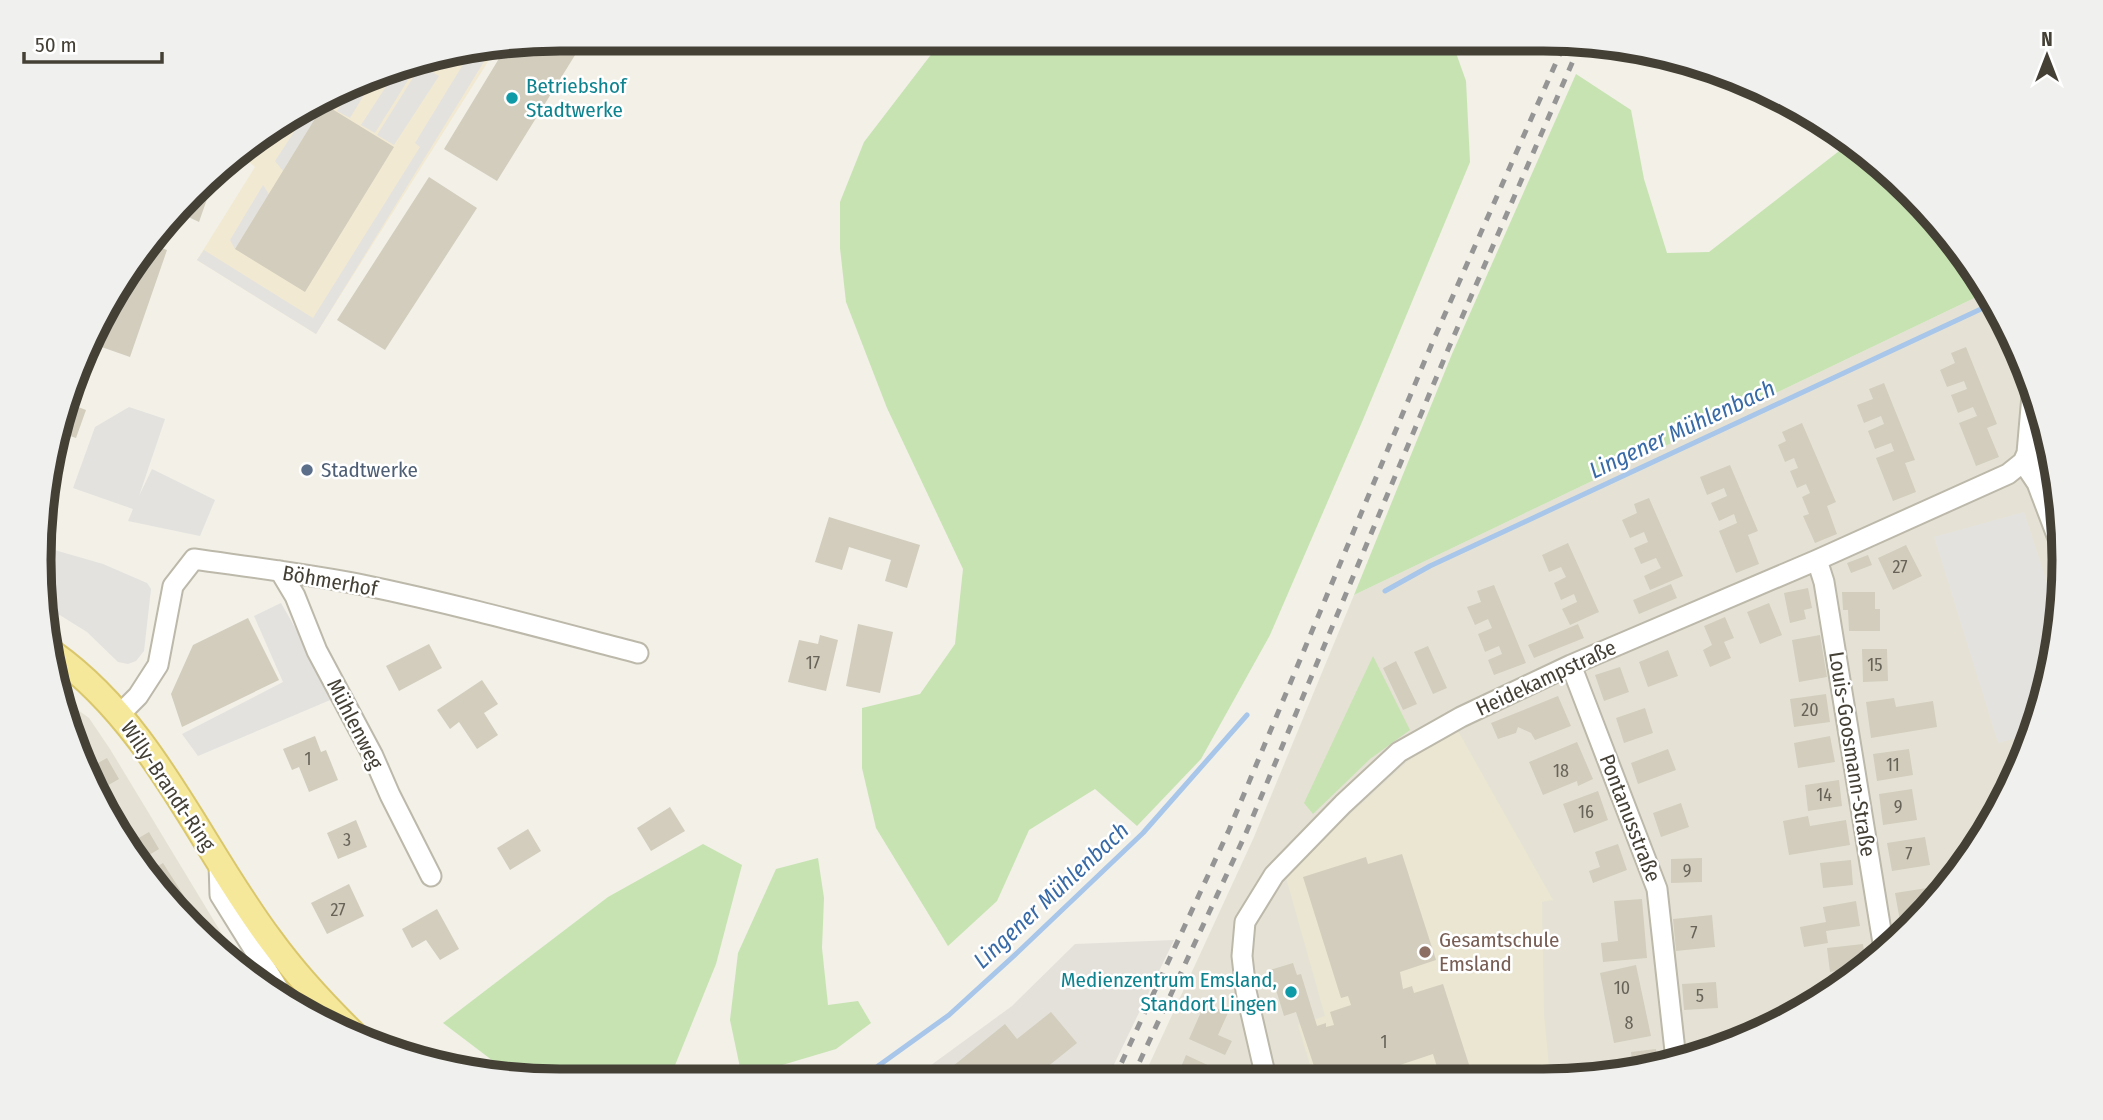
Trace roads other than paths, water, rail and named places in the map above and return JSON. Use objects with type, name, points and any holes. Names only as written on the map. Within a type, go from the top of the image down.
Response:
[{"type":"main road","name":"Willy-Brandt-Ring","points":[[61,659],[84,677],[120,714],[146,747],[270,940],[339,1019]]},
{"type":"street","points":[[2023,462],[2027,453],[2030,413]]},
{"type":"street","points":[[2023,462],[2042,462]]},
{"type":"street","points":[[2023,462],[2037,482],[2050,517]]},
{"type":"street","name":"Heidekampstraße","points":[[1264,1069],[1246,991],[1242,956],[1245,922],[1274,875],[1399,751],[1461,717],[1571,665],[1817,560],[2008,474],[2023,462]]},
{"type":"street","name":"Böhmerhof","points":[[120,714],[138,696],[158,665],[173,586],[194,559],[365,586],[517,621],[638,653]]},
{"type":"street","name":"Louis-Goosmann-Straße","points":[[1817,560],[1824,582],[1882,940]]},
{"type":"street","name":"Mühlenweg","points":[[280,571],[295,596],[317,651],[373,755],[431,876]]},
{"type":"street","name":"Pontanusstraße","points":[[1571,665],[1657,889],[1675,1052]]},
{"type":"street","name":"Willy-Brandt-Ring","points":[[219,862],[220,895],[274,981]]},
{"type":"waterway","name":"Lingener Mühlenbach","points":[[1385,591],[1430,566],[1985,307]]},
{"type":"waterway","name":"Lingener Mühlenbach","points":[[874,1069],[949,1015],[1018,952],[1143,833],[1247,715]]},
{"type":"railway","points":[[1119,1069],[1229,830],[1433,341],[1561,52]]},
{"type":"railway","points":[[1136,1069],[1246,833],[1447,352],[1577,52]]},
{"type":"place","name":"Betriebshof Stadtwerke","points":[[512,98]]},
{"type":"place","name":"Stadtwerke","points":[[307,470]]},
{"type":"place","name":"Gesamtschule Emsland","points":[[1425,952]]},
{"type":"place","name":"Medienzentrum Emsland, Standort Lingen","points":[[1291,992]]}]
